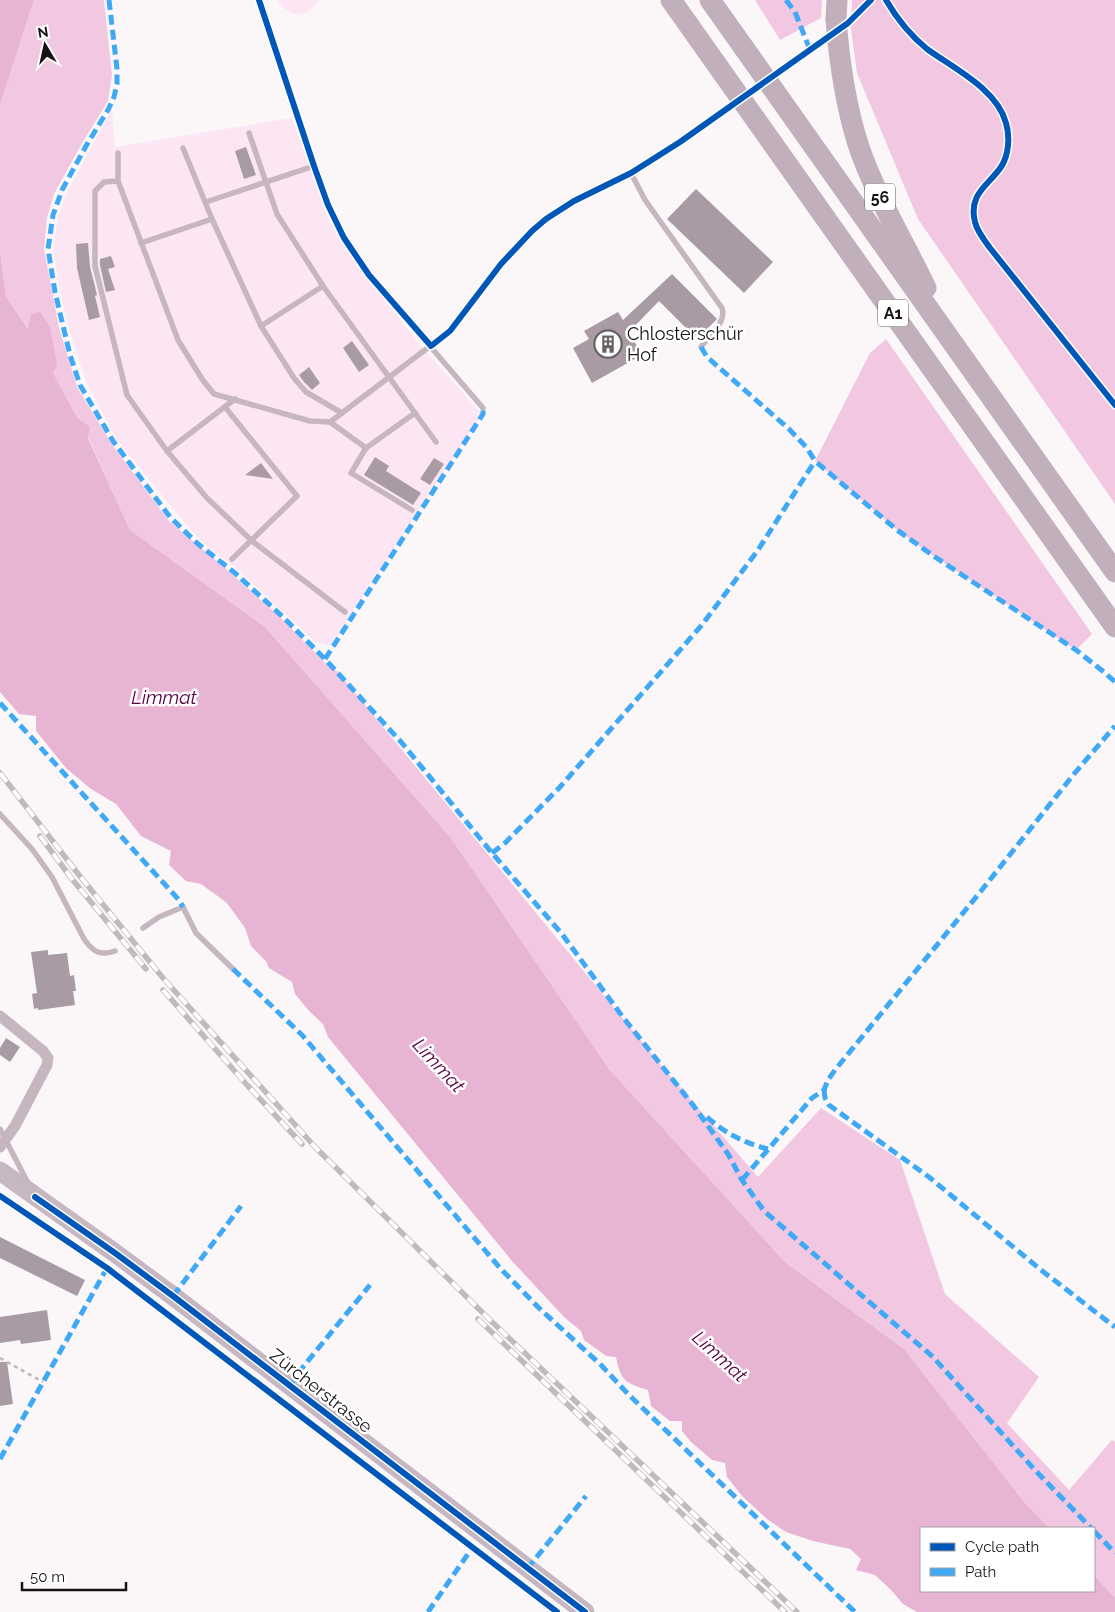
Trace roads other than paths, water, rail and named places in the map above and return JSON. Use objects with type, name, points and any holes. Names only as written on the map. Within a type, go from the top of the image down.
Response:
[{"type":"highway","name":"A1","points":[[671,0],[1115,627]]},
{"type":"highway","name":"A1","points":[[710,0],[1115,572]]},
{"type":"highway","name":"56","points":[[837,9],[838,42],[847,101],[860,149],[875,186],[905,243],[952,342]]},
{"type":"main road","name":"Zürcherstrasse","points":[[0,1171],[115,1253],[585,1612]]},
{"type":"street","points":[[0,1016],[43,1051],[48,1058],[47,1065],[15,1126],[2,1139]]},
{"type":"lane","points":[[259,0],[314,166],[328,204],[344,238],[356,257],[483,408]]},
{"type":"lane","points":[[783,70],[848,23],[871,0]]},
{"type":"lane","points":[[330,422],[450,331],[502,264],[526,237],[546,219],[574,201],[631,173],[724,111]]},
{"type":"lane","points":[[248,133],[276,214],[323,286],[436,442]]},
{"type":"lane","points":[[183,148],[212,219],[262,326],[294,378],[306,392],[342,413]]},
{"type":"lane","points":[[118,154],[118,181],[178,340],[202,379],[214,394],[310,421],[330,422],[366,448]]},
{"type":"lane","points":[[206,202],[314,166]]},
{"type":"lane","points":[[631,173],[645,200],[722,308],[724,313],[722,320],[701,347]]},
{"type":"lane","points":[[118,181],[104,182],[95,191],[95,266],[127,395],[166,451],[207,498],[252,541],[345,612]]},
{"type":"lane","points":[[141,243],[212,219]]},
{"type":"lane","points":[[262,326],[323,286]]},
{"type":"lane","points":[[166,451],[235,399]]},
{"type":"lane","points":[[225,407],[297,496],[232,559]]},
{"type":"lane","points":[[412,510],[352,473],[366,448],[415,413]]},
{"type":"lane","points":[[0,814],[32,849],[52,877],[90,948],[99,953],[108,954],[115,951]]},
{"type":"lane","points":[[143,928],[159,917],[183,907],[196,933],[233,969]]},
{"type":"lane","points":[[2,1139],[35,1197]]},
{"type":"water","points":[[0,0],[34,0],[0,105]]},
{"type":"water","name":"Limmat","points":[[0,251],[6,296],[28,329],[31,314],[40,312],[50,327],[57,364],[53,373],[77,417],[90,427],[88,438],[130,530],[265,627],[451,838],[609,1069],[785,1262],[904,1349],[1025,1503],[1048,1527],[920,1527],[920,1592],[1095,1592],[1095,1576],[1115,1598],[1115,1612],[917,1612],[903,1604],[875,1575],[856,1570],[861,1559],[850,1549],[813,1541],[786,1532],[767,1519],[742,1496],[727,1477],[725,1463],[712,1460],[691,1442],[682,1431],[682,1421],[670,1421],[651,1406],[648,1390],[625,1380],[616,1357],[606,1356],[584,1340],[581,1331],[564,1317],[512,1261],[328,1037],[323,1024],[295,994],[292,982],[269,968],[266,961],[251,946],[245,928],[227,903],[201,884],[186,881],[169,865],[171,851],[141,836],[116,804],[91,789],[66,768],[36,731],[36,716],[19,714],[0,692]]},
{"type":"railway","points":[[0,773],[79,875],[163,978],[316,1148],[489,1319],[797,1612]]},
{"type":"railway","points":[[40,836],[72,879],[146,969]]},
{"type":"railway","points":[[163,990],[302,1144]]},
{"type":"railway","points":[[478,1319],[785,1612]]},
{"type":"place","name":"Chlosterschür Hof","points":[[608,344]]}]
